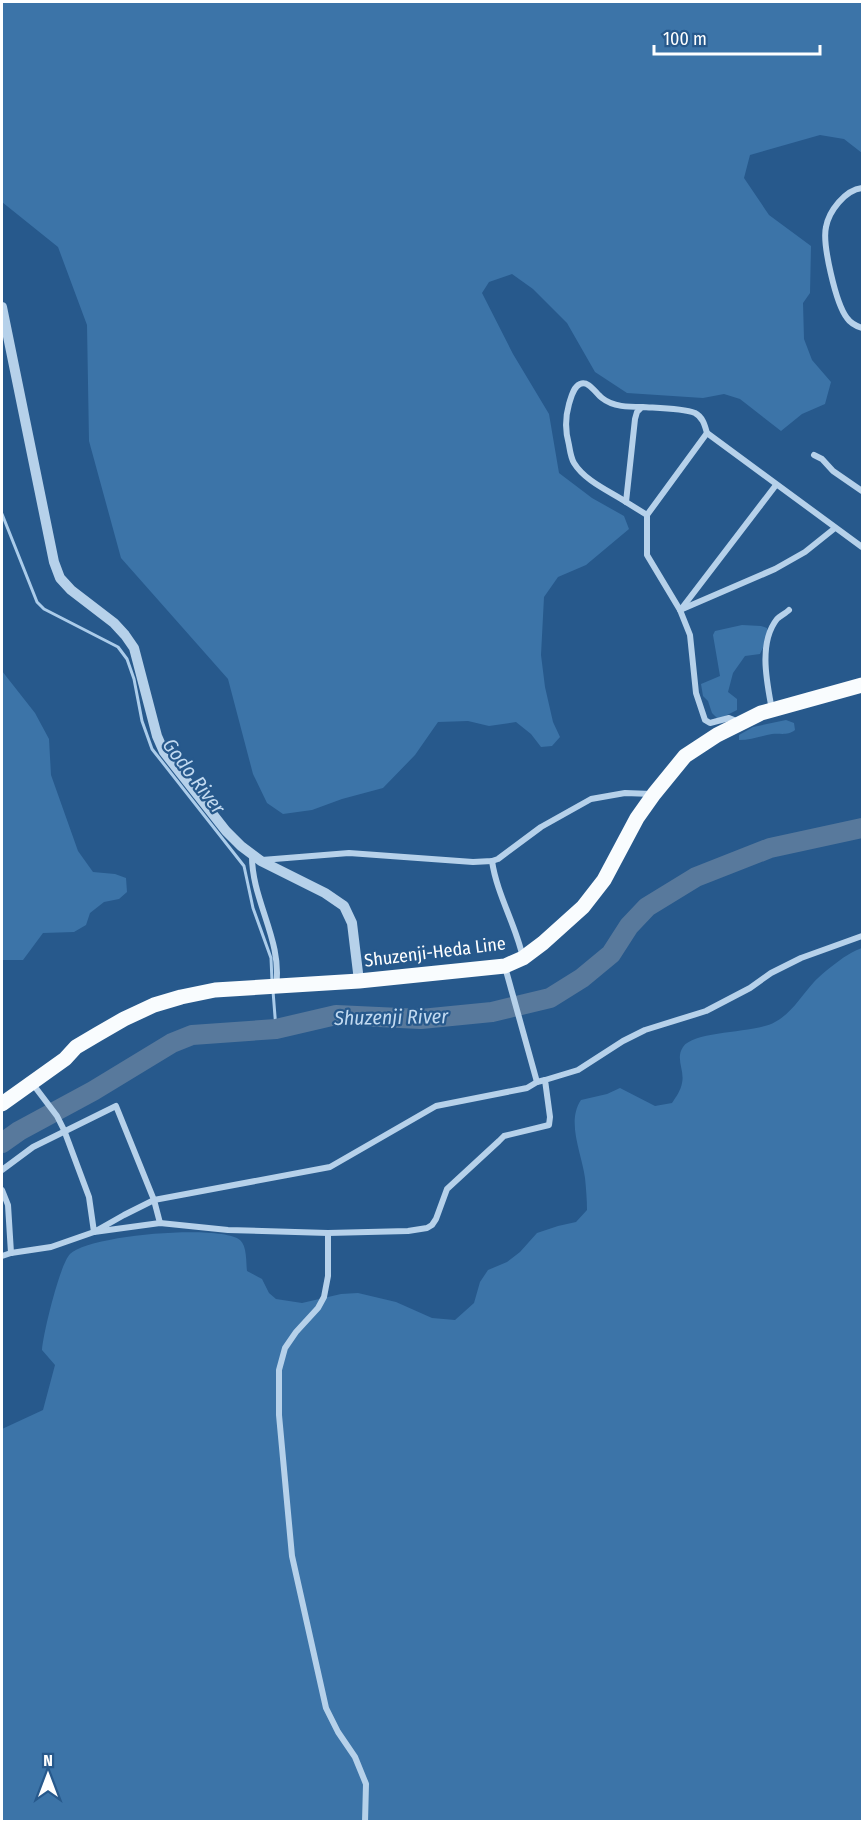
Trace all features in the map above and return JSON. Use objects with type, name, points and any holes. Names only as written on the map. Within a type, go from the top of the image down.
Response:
[{"type":"main road","name":"Shuzenji-Heda Line","points":[[2,1104],[65,1059],[76,1047],[124,1019],[154,1005],[181,997],[215,990],[359,981],[505,966],[523,958],[564,926],[592,896],[604,880],[637,818],[685,756],[717,735],[761,713],[862,685]]},
{"type":"street","points":[[862,188],[848,194],[837,204],[825,229],[838,303],[848,320],[862,328]]},
{"type":"street","points":[[2,307],[54,562],[60,578],[125,635],[134,648],[157,735],[164,752],[226,831],[240,846],[257,857],[325,893],[344,906],[352,922],[359,981]]},
{"type":"street","points":[[646,515],[591,480],[574,462],[567,440],[565,417],[571,398],[580,384],[584,383],[602,398],[614,404],[695,413],[704,422],[707,434],[862,547]]},
{"type":"street","points":[[626,502],[635,419],[642,407]]},
{"type":"street","points":[[707,434],[646,515],[647,555],[680,610],[690,635],[696,693],[705,720],[710,723],[729,718],[742,723]]},
{"type":"street","points":[[814,455],[862,491]]},
{"type":"street","points":[[680,610],[776,485]]},
{"type":"street","points":[[680,610],[775,569],[805,552],[835,528]]},
{"type":"street","points":[[772,710],[765,675],[765,654],[777,619],[789,610]]},
{"type":"street","points":[[257,857],[349,853],[473,862],[492,861],[541,827],[591,799],[625,793],[654,794]]},
{"type":"street","points":[[257,857],[252,874],[277,954],[279,965],[276,986]]},
{"type":"street","points":[[492,861],[523,958]]},
{"type":"street","points":[[2,1256],[11,1252],[51,1247],[94,1232],[154,1200],[330,1167],[436,1106],[527,1088],[537,1082],[578,1070],[623,1041],[645,1030],[706,1011],[801,958],[862,936]]},
{"type":"street","points":[[505,966],[537,1082]]},
{"type":"street","points":[[94,1232],[160,1223],[228,1230],[328,1233],[408,1231],[432,1225],[447,1189],[504,1136],[549,1125],[545,1080]]},
{"type":"street","points":[[32,1083],[57,1116],[64,1131],[89,1197],[94,1232]]},
{"type":"street","points":[[2,1170],[33,1147],[116,1106],[154,1200],[160,1223]]},
{"type":"street","points":[[2,1190],[8,1205],[11,1252]]},
{"type":"street","points":[[328,1233],[328,1276],[324,1297],[318,1308],[285,1348],[279,1370],[279,1414],[287,1515],[297,1577],[326,1708],[338,1732],[355,1757],[366,1784],[365,1821]]},
{"type":"shaded area","points":[[2,2],[862,2],[862,153],[844,139],[820,135],[750,155],[744,178],[769,215],[811,246],[810,293],[803,303],[804,339],[812,360],[831,382],[825,404],[802,414],[781,431],[740,399],[724,394],[703,398],[627,393],[595,372],[567,323],[533,289],[512,274],[489,282],[482,293],[513,354],[549,414],[559,473],[592,498],[624,516],[629,529],[586,565],[558,577],[544,597],[541,655],[553,722],[560,737],[552,746],[541,747],[531,734],[516,722],[489,726],[468,721],[438,722],[415,755],[383,788],[312,810],[283,814],[267,803],[253,774],[228,679],[121,558],[89,441],[87,325],[58,247],[2,202]]},
{"type":"shaded area","points":[[742,625],[767,628],[767,638],[760,654],[745,656],[733,673],[728,692],[737,699],[737,710],[717,718],[703,696],[701,684],[720,676],[713,635],[715,631]]},
{"type":"shaded area","points":[[2,671],[35,713],[49,739],[51,775],[78,851],[93,872],[115,874],[126,878],[127,892],[119,899],[104,902],[90,913],[86,925],[74,932],[43,933],[23,960],[2,960]]},
{"type":"shaded area","points":[[786,720],[794,723],[795,730],[787,734],[772,734],[739,740],[739,735],[753,727]]},
{"type":"shaded area","points":[[862,948],[862,1821],[2,1822],[2,1429],[43,1410],[55,1365],[42,1350],[43,1342],[57,1285],[70,1254],[82,1247],[127,1237],[182,1232],[228,1235],[240,1240],[246,1254],[247,1271],[262,1279],[269,1293],[276,1299],[302,1303],[341,1294],[358,1293],[396,1302],[432,1318],[455,1320],[474,1303],[480,1282],[488,1270],[507,1262],[520,1252],[537,1233],[576,1222],[587,1210],[585,1178],[575,1128],[575,1118],[581,1100],[607,1094],[620,1088],[655,1106],[672,1103],[682,1083],[680,1056],[683,1047],[700,1038],[754,1029],[775,1022],[791,1009],[824,973]]},
{"type":"waterway","name":"Godo River","points":[[2,514],[37,602],[44,609],[118,647],[127,659],[134,679],[142,721],[152,749],[244,866],[253,908],[271,958],[272,981]]},
{"type":"waterway","name":"Shuzenji River","points":[[2,1143],[172,1043],[192,1035],[276,1029],[336,1015],[421,1019],[492,1012],[550,998],[582,978],[611,954],[629,926],[647,907],[696,877],[770,848],[862,828]]},
{"type":"waterway","name":"Godo River","points":[[273,991],[276,1029]]}]
